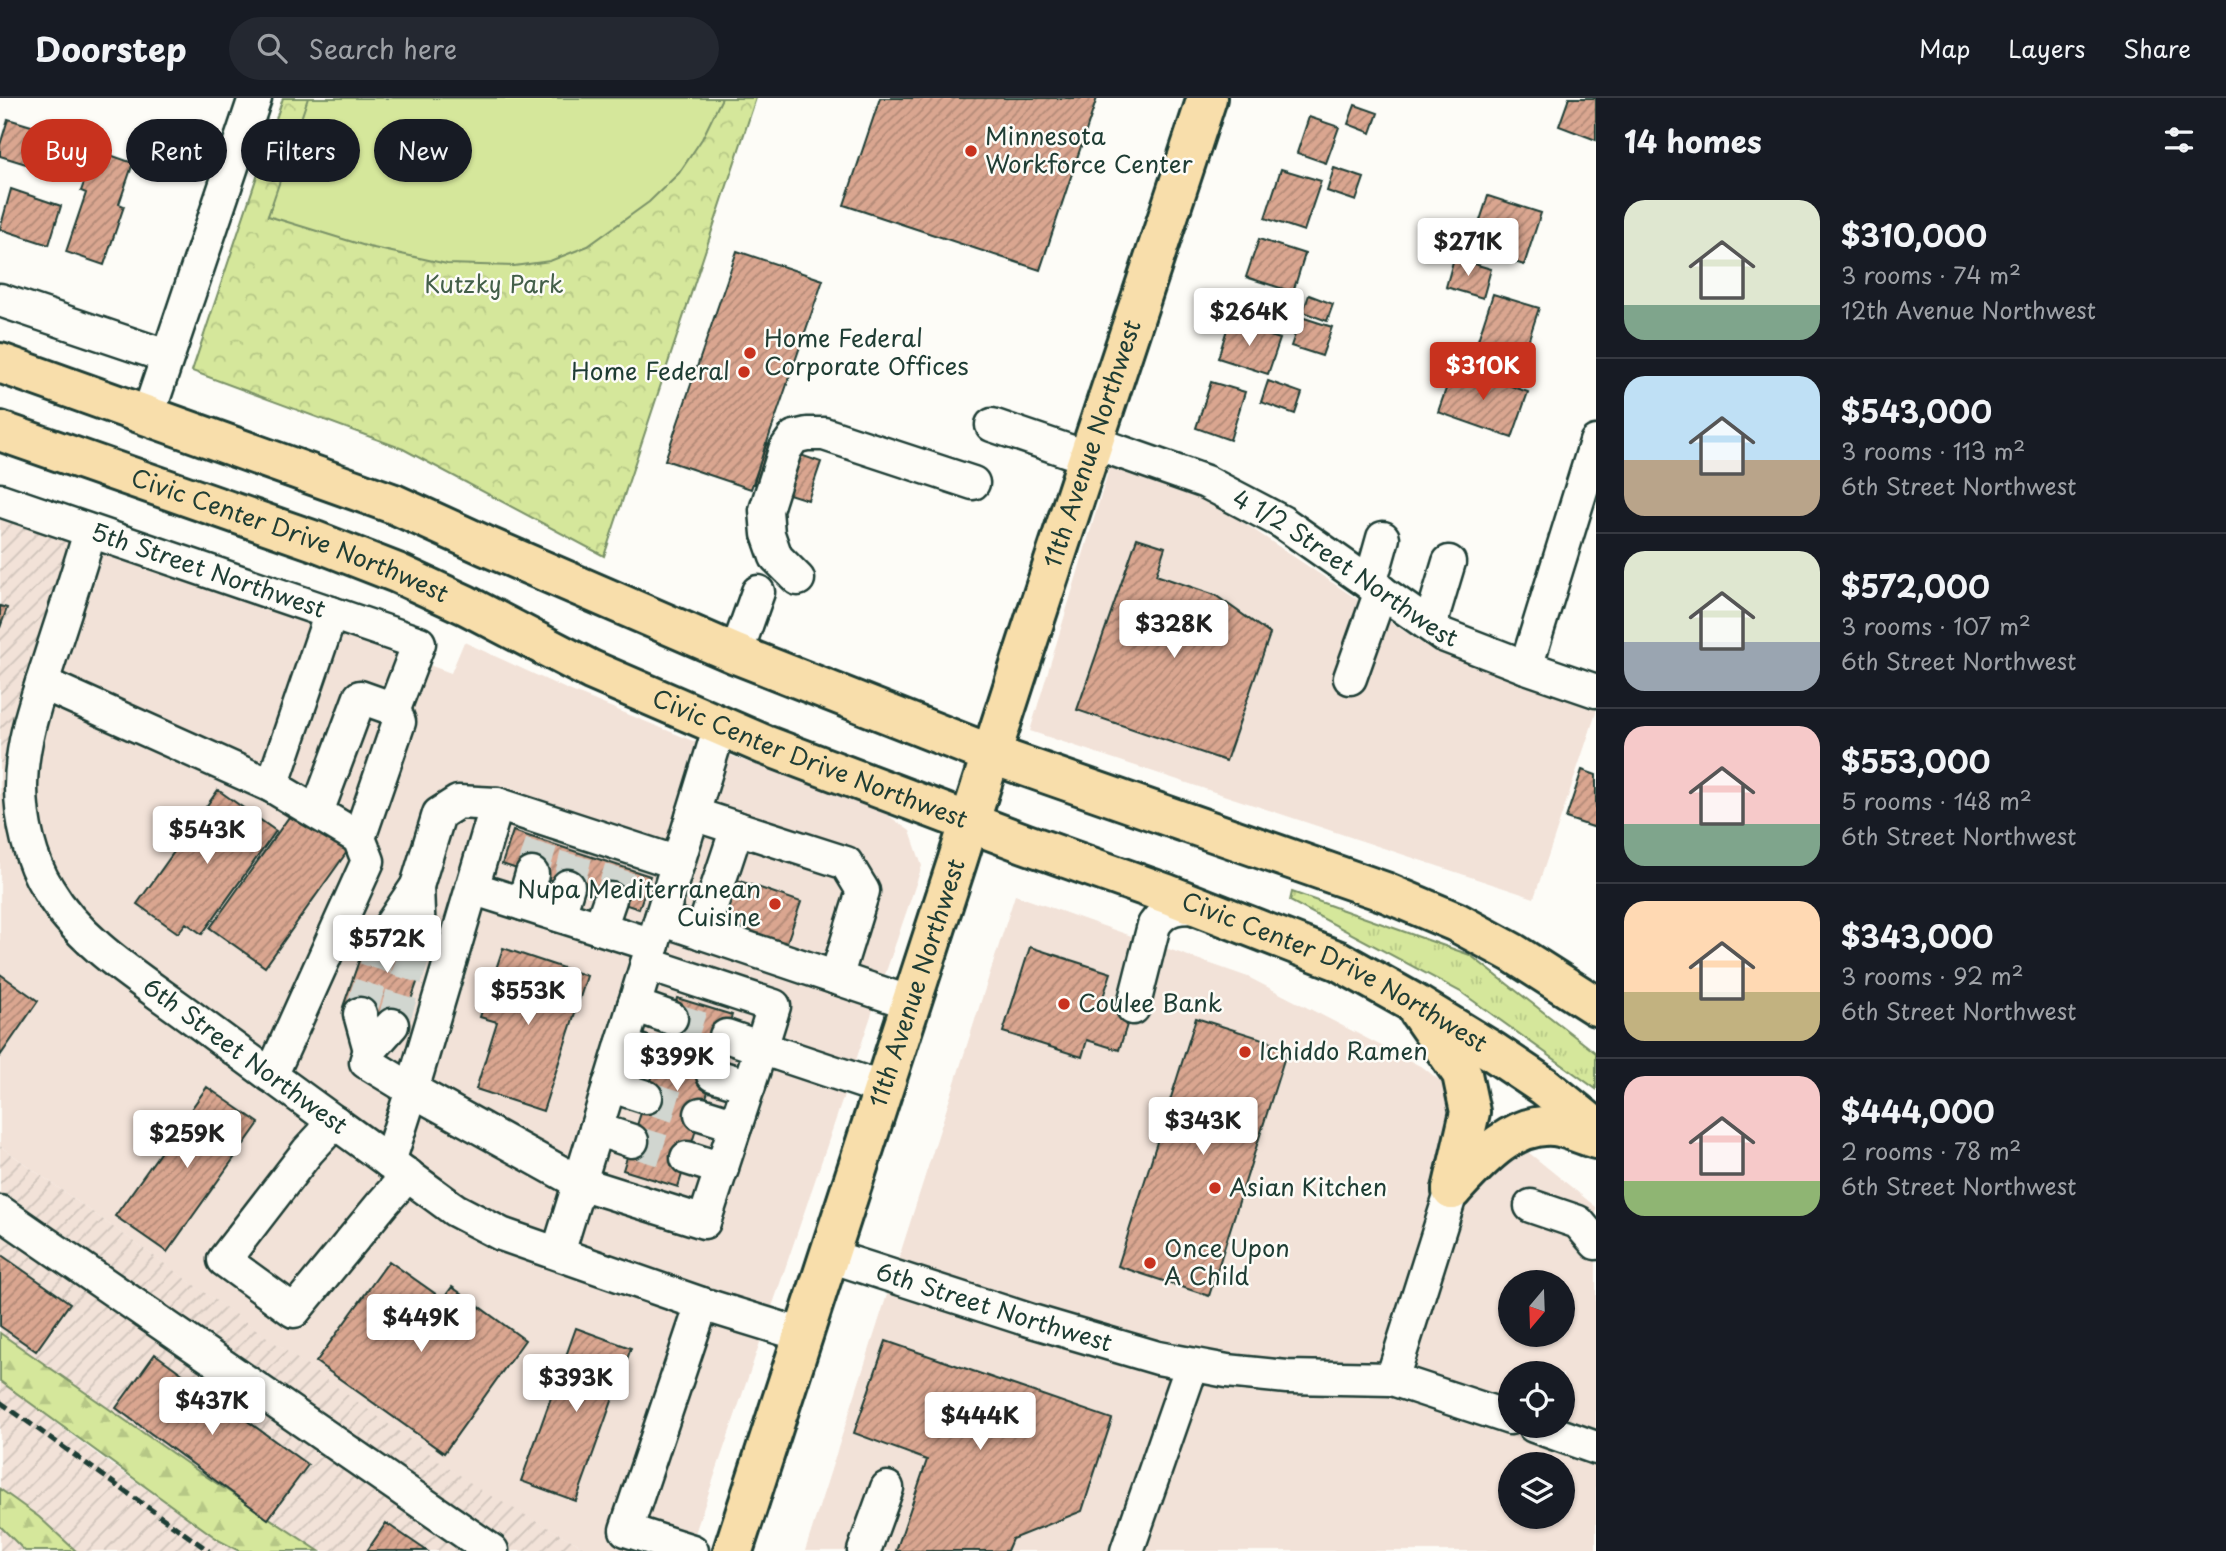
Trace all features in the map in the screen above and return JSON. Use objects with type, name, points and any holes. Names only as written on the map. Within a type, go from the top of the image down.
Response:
[{"type":"main road","name":"11th Avenue Northwest","points":[[733,1551],[970,823],[990,754],[1092,451],[1206,98]]},
{"type":"main road","points":[[0,363],[394,504],[737,654],[990,754],[1385,892],[1456,922],[1513,953],[1596,1006]]},
{"type":"main road","name":"Civic Center Drive Northwest","points":[[0,431],[302,536],[397,573],[466,605],[591,670],[765,745],[1339,961],[1412,1002],[1544,1086],[1596,1128]]},
{"type":"main road","points":[[1412,1002],[1462,1074],[1469,1112],[1451,1190]]},
{"type":"main road","points":[[1451,1190],[1493,1151],[1526,1128],[1555,1126],[1596,1139]]},
{"type":"street","points":[[148,415],[255,98]]},
{"type":"street","points":[[0,300],[166,356]]},
{"type":"street","name":"4 1/2 Street Northwest","points":[[992,425],[1206,482],[1282,522],[1443,635],[1596,691]]},
{"type":"street","points":[[799,579],[776,557],[768,534],[766,510],[785,450],[794,437],[807,434],[824,435],[973,484]]},
{"type":"street","points":[[1526,667],[1596,442]]},
{"type":"street","name":"5th Street Northwest","points":[[0,500],[419,643],[394,709]]},
{"type":"street","name":"6th Street Northwest","points":[[90,532],[30,719],[23,752],[21,786],[26,832],[37,868],[47,889],[66,915],[93,943],[271,1076],[455,1210],[476,1222],[501,1234],[702,1304],[803,1335]]},
{"type":"street","points":[[1350,678],[1376,588],[1383,538]]},
{"type":"street","points":[[1430,625],[1449,562]]},
{"type":"street","points":[[737,654],[758,592]]},
{"type":"street","points":[[272,786],[331,613]]},
{"type":"street","points":[[42,683],[272,786],[359,838],[369,861],[271,1076]]},
{"type":"street","points":[[317,812],[360,697],[394,709],[399,722],[359,838]]},
{"type":"street","points":[[558,1253],[720,726]]},
{"type":"street","points":[[329,781],[372,799]]},
{"type":"street","points":[[388,929],[417,886],[439,814],[458,802],[497,804],[545,830],[581,842],[624,856],[678,863]]},
{"type":"street","points":[[335,1122],[308,1151],[224,1260],[294,1311],[382,1204],[399,1169],[412,1090],[497,804]]},
{"type":"street","points":[[693,814],[846,863],[863,891],[836,978]]},
{"type":"street","points":[[702,933],[737,828]]},
{"type":"street","points":[[523,904],[531,874]]},
{"type":"street","points":[[417,886],[419,939]]},
{"type":"street","points":[[392,1025],[370,1050],[366,1062],[580,1183],[705,1222],[774,1006],[653,942],[600,929],[563,900],[523,904],[472,888]]},
{"type":"street","points":[[600,929],[610,899]]},
{"type":"street","points":[[1133,1008],[1154,925],[1172,908],[1200,908]]},
{"type":"street","points":[[653,942],[702,933],[911,1003]]},
{"type":"street","points":[[634,1005],[671,1017]]},
{"type":"street","points":[[360,1014],[370,1050]]},
{"type":"street","points":[[726,1036],[884,1089]]},
{"type":"street","points":[[622,1045],[658,1058]]},
{"type":"street","points":[[713,1075],[749,1086]]},
{"type":"street","points":[[609,1085],[646,1097]]},
{"type":"street","points":[[701,1114],[736,1125]]},
{"type":"street","points":[[596,1129],[632,1141]]},
{"type":"street","points":[[687,1158],[722,1169]]},
{"type":"street","points":[[1392,1379],[1451,1190]]},
{"type":"street","points":[[1531,1206],[1578,1222],[1596,1243]]},
{"type":"street","points":[[0,1212],[492,1551]]},
{"type":"street","name":"6th Street Northwest","points":[[830,1256],[1158,1358],[1192,1366],[1287,1377],[1392,1379],[1498,1414]]},
{"type":"street","points":[[692,1551],[626,1530],[702,1304]]},
{"type":"street","points":[[1127,1551],[1192,1366]]},
{"type":"street","points":[[1568,1438],[1596,1448]]},
{"type":"street","points":[[864,1551],[887,1488]]},
{"type":"shaded area","points":[[1112,459],[1189,486],[1425,645],[1596,705],[1596,713],[1534,898],[1030,731]]},
{"type":"shaded area","points":[[0,510],[76,537],[5,763],[0,763]]},
{"type":"shaded area","points":[[76,537],[451,673],[464,642],[564,688],[710,748],[882,811],[910,831],[922,866],[689,1551],[591,1551],[482,1492],[0,1146],[0,763],[5,763]]},
{"type":"shaded area","points":[[1015,895],[1248,977],[1424,1068],[1596,1207],[1596,1551],[805,1551]]},
{"type":"shaded area","points":[[0,1146],[482,1491],[591,1551],[319,1551],[195,1469],[0,1333]]},
{"type":"shaded area","points":[[0,1381],[101,1457],[220,1541],[239,1551],[0,1551]]},
{"type":"green space","name":"Kutzky Park","points":[[283,98],[756,98],[604,556],[403,449],[192,371],[255,182],[360,182],[360,119],[276,119]]},
{"type":"green space","points":[[308,98],[722,98],[702,139],[679,173],[649,202],[588,246],[550,261],[514,266],[447,264],[369,247],[268,216],[280,182],[360,182],[360,119],[301,119]]},
{"type":"green space","points":[[1292,892],[1470,955],[1596,1053],[1596,1089],[1461,992],[1290,901]]},
{"type":"green space","points":[[0,1333],[195,1469],[319,1551],[239,1551],[220,1541],[0,1381]]},
{"type":"green space","points":[[0,1489],[39,1517],[76,1551],[25,1551],[0,1526]]},
{"type":"building","name":"Minnesota Workforce Center","points":[[880,98],[1097,98],[1040,270],[844,205]]},
{"type":"building","points":[[1569,98],[1596,98],[1596,140],[1559,126]]},
{"type":"building","points":[[1355,105],[1378,113],[1371,133],[1348,124]]},
{"type":"building","points":[[1309,117],[1339,127],[1326,163],[1297,153]]},
{"type":"building","points":[[8,119],[21,123],[21,162],[0,156],[0,145]]},
{"type":"building","points":[[112,156],[126,161],[127,182],[119,204],[124,206],[104,265],[66,252],[86,193],[81,191],[84,182],[112,182]]},
{"type":"building","points":[[1334,168],[1364,178],[1356,201],[1327,191]]},
{"type":"building","points":[[1281,169],[1321,181],[1304,231],[1265,218]]},
{"type":"building","points":[[11,189],[61,206],[49,245],[0,229]]},
{"type":"building","points":[[1488,196],[1541,213],[1524,265],[1471,248]]},
{"type":"building","points":[[1259,239],[1305,254],[1293,292],[1246,277]]},
{"type":"building","name":"Home Federal Corporate Offices","points":[[737,251],[823,280],[751,489],[665,460]]},
{"type":"building","points":[[1454,258],[1491,269],[1483,298],[1446,287]]},
{"type":"building","points":[[1493,294],[1539,308],[1523,357],[1477,343]]},
{"type":"building","points":[[1309,295],[1333,304],[1327,321],[1303,312]]},
{"type":"building","points":[[1301,317],[1332,327],[1322,356],[1291,346]]},
{"type":"building","points":[[1229,323],[1280,339],[1268,374],[1218,358]]},
{"type":"building","points":[[1454,366],[1528,392],[1512,438],[1438,412]]},
{"type":"building","points":[[1268,381],[1302,393],[1295,414],[1261,402]]},
{"type":"building","points":[[1211,382],[1245,392],[1230,440],[1196,428]]},
{"type":"building","points":[[766,443],[821,462],[808,500],[754,483]]},
{"type":"building","points":[[1137,538],[1165,547],[1156,575],[1215,595],[1270,634],[1226,761],[1077,710]]},
{"type":"building","points":[[0,606],[7,608],[0,628]]},
{"type":"building","points":[[1582,770],[1596,775],[1596,828],[1566,818]]},
{"type":"building","points":[[218,790],[276,831],[202,934],[186,923],[178,933],[137,904]]},
{"type":"building","points":[[294,810],[349,849],[265,967],[210,928]]},
{"type":"building","points":[[513,831],[650,876],[639,909],[502,864]]},
{"type":"building","points":[[731,878],[801,902],[786,945],[717,921]]},
{"type":"building","points":[[372,923],[431,943],[401,1028],[343,1007]]},
{"type":"building","name":"Coulee Bank","points":[[1030,947],[1111,973],[1102,1000],[1132,1009],[1119,1050],[1087,1040],[1082,1057],[1003,1032]]},
{"type":"building","points":[[503,948],[587,976],[543,1111],[476,1089],[497,1022],[480,1017]]},
{"type":"building","points":[[0,974],[38,1001],[0,1056]]},
{"type":"building","points":[[677,998],[732,1015],[678,1187],[623,1170]]},
{"type":"building","points":[[1196,1018],[1288,1047],[1209,1296],[1118,1266]]},
{"type":"building","points":[[207,1087],[259,1123],[167,1252],[115,1216]]},
{"type":"building","points":[[0,1254],[70,1303],[36,1351],[0,1326]]},
{"type":"building","points":[[389,1261],[443,1299],[452,1287],[525,1340],[444,1453],[316,1362]]},
{"type":"building","points":[[576,1328],[631,1348],[576,1501],[521,1481]]},
{"type":"building","points":[[886,1341],[1112,1419],[1082,1511],[1012,1539],[1007,1551],[896,1551],[927,1460],[854,1433]]},
{"type":"building","points":[[155,1354],[308,1465],[268,1519],[116,1408]]},
{"type":"building","points":[[386,1523],[427,1551],[367,1551]]},
{"type":"tunnel","points":[[532,874],[542,841]]},
{"type":"tunnel","points":[[568,886],[577,852]]},
{"type":"tunnel","points":[[610,899],[621,867]]},
{"type":"tunnel","points":[[360,1014],[388,929]]},
{"type":"tunnel","points":[[392,1025],[419,939]]},
{"type":"tunnel","points":[[671,1018],[726,1036]]},
{"type":"tunnel","points":[[658,1058],[713,1075]]},
{"type":"tunnel","points":[[646,1097],[701,1114]]},
{"type":"tunnel","points":[[632,1141],[687,1158]]},
{"type":"railway","points":[[0,1402],[209,1551]]},
{"type":"place","name":"Minnesota Workforce Center","points":[[971,151]]},
{"type":"place","name":"Home Federal Corporate Offices","points":[[750,353]]},
{"type":"place","name":"Home Federal","points":[[744,372]]},
{"type":"place","name":"Nupa Mediterranean Cuisine","points":[[775,904]]},
{"type":"place","name":"Coulee Bank","points":[[1064,1004]]},
{"type":"place","name":"Ichiddo Ramen","points":[[1245,1052]]},
{"type":"place","name":"Asian Kitchen","points":[[1215,1188]]},
{"type":"place","name":"Once Upon A Child","points":[[1150,1263]]}]
